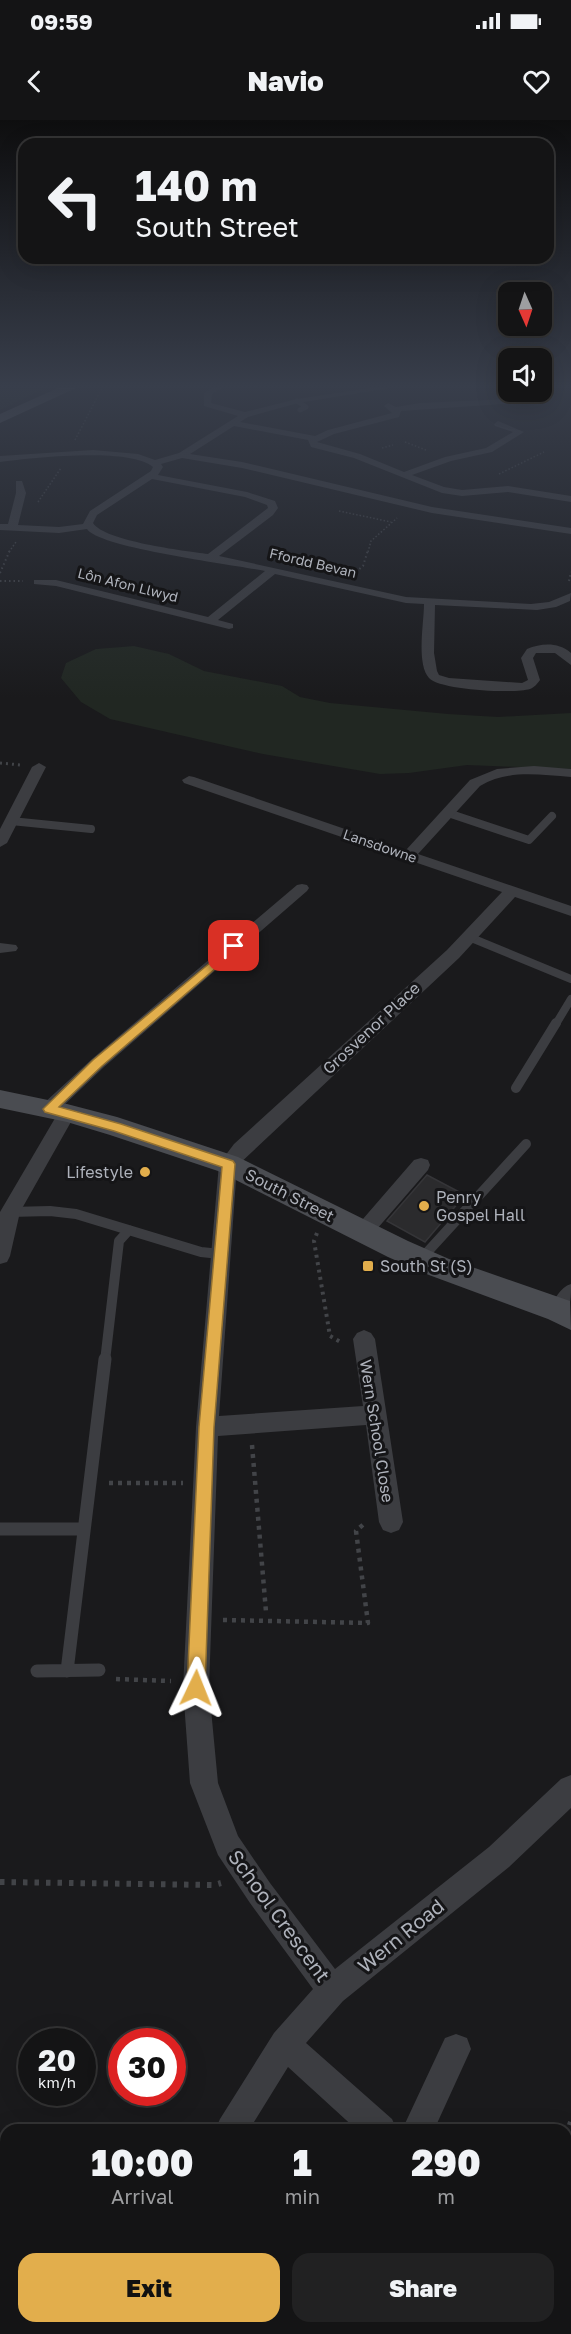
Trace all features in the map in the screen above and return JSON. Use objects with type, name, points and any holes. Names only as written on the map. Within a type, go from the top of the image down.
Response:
[{"type":"street","points":[[12,527],[21,491]]},
{"type":"street","points":[[0,527],[60,530],[89,526],[88,520],[96,510],[126,491]]},
{"type":"street","points":[[212,556],[270,513],[273,508],[272,503],[228,491]]},
{"type":"street","points":[[353,491],[411,506],[571,531]]},
{"type":"street","points":[[449,491],[465,491]]},
{"type":"street","points":[[521,491],[571,500]]},
{"type":"street","name":"Ffordd Bevan","points":[[89,526],[96,533],[110,538],[162,550],[212,556],[406,600],[531,608],[568,601]]},
{"type":"street","points":[[210,621],[273,570]]},
{"type":"street","name":"Lôn Afon Llwyd","points":[[38,582],[61,584],[229,626]]},
{"type":"street","points":[[430,603],[428,657],[432,673],[437,679],[522,687],[534,680],[527,658],[531,651],[541,648],[556,649],[566,654],[571,661]]},
{"type":"street","points":[[0,843],[39,767]]},
{"type":"street","name":"Lansdowne","points":[[203,770],[183,785],[571,910]]},
{"type":"street","points":[[408,856],[475,783],[486,775],[517,770],[571,773]]},
{"type":"street","points":[[0,1256],[6,1215],[58,1111],[98,1063],[302,888]]},
{"type":"street","name":"Grosvenor Place","points":[[228,1164],[241,1149],[469,936],[512,891]]},
{"type":"street","name":"South Street","points":[[0,1099],[58,1111],[228,1164],[420,1259],[567,1307]]},
{"type":"street","name":"School Crescent","points":[[228,1164],[207,1427],[196,1682],[204,1783],[228,1845],[332,1990]]},
{"type":"street","points":[[363,1232],[421,1165]]},
{"type":"street","name":"Wern School Close","points":[[365,1348],[390,1511]]},
{"type":"street","points":[[207,1427],[375,1415]]},
{"type":"street","name":"Wern Road","points":[[235,2124],[285,2044],[332,1990],[499,1857],[571,1789]]},
{"type":"street","points":[[285,2044],[374,2124]]},
{"type":"street","points":[[421,2124],[456,2049]]},
{"type":"lane","points":[[448,813],[529,840],[552,816]]},
{"type":"lane","points":[[11,821],[91,829]]},
{"type":"lane","points":[[469,936],[571,980]]},
{"type":"lane","points":[[516,1088],[571,999]]},
{"type":"lane","points":[[420,1259],[526,1144]]},
{"type":"lane","points":[[6,1215],[50,1211],[76,1214],[201,1252],[220,1254]]},
{"type":"lane","points":[[67,1671],[118,1240],[129,1230]]},
{"type":"lane","points":[[0,1529],[84,1529]]},
{"type":"lane","points":[[38,1671],[99,1670]]},
{"type":"path","points":[[333,584],[360,569],[371,542],[411,506]]},
{"type":"path","points":[[339,511],[392,523]]},
{"type":"path","points":[[325,1213],[314,1241],[330,1336],[365,1348]]},
{"type":"path","points":[[250,1424],[266,1612]]},
{"type":"path","points":[[89,1483],[204,1483]]},
{"type":"path","points":[[199,1620],[368,1623],[356,1531],[390,1511]]},
{"type":"path","points":[[99,1670],[112,1679],[196,1682]]},
{"type":"path","points":[[0,1882],[214,1885],[248,1875]]},
{"type":"shaded area","points":[[134,646],[169,654],[204,671],[282,686],[300,697],[330,703],[498,717],[571,713],[571,769],[467,765],[409,773],[380,774],[263,754],[110,719],[81,702],[61,678],[66,663],[96,649]]},
{"type":"building","name":"Penry Gospel Hall","points":[[427,1175],[465,1195],[425,1242],[387,1221]]},
{"type":"place","name":"Lifestyle","points":[[145,1172]]},
{"type":"place","name":"Penry Gospel Hall","points":[[424,1206]]},
{"type":"place","name":"South St (S)","points":[[368,1266]]},
{"type":"route","points":[[196,1688],[207,1427],[228,1164],[117,1127],[49,1109],[98,1063],[234,946]]}]
